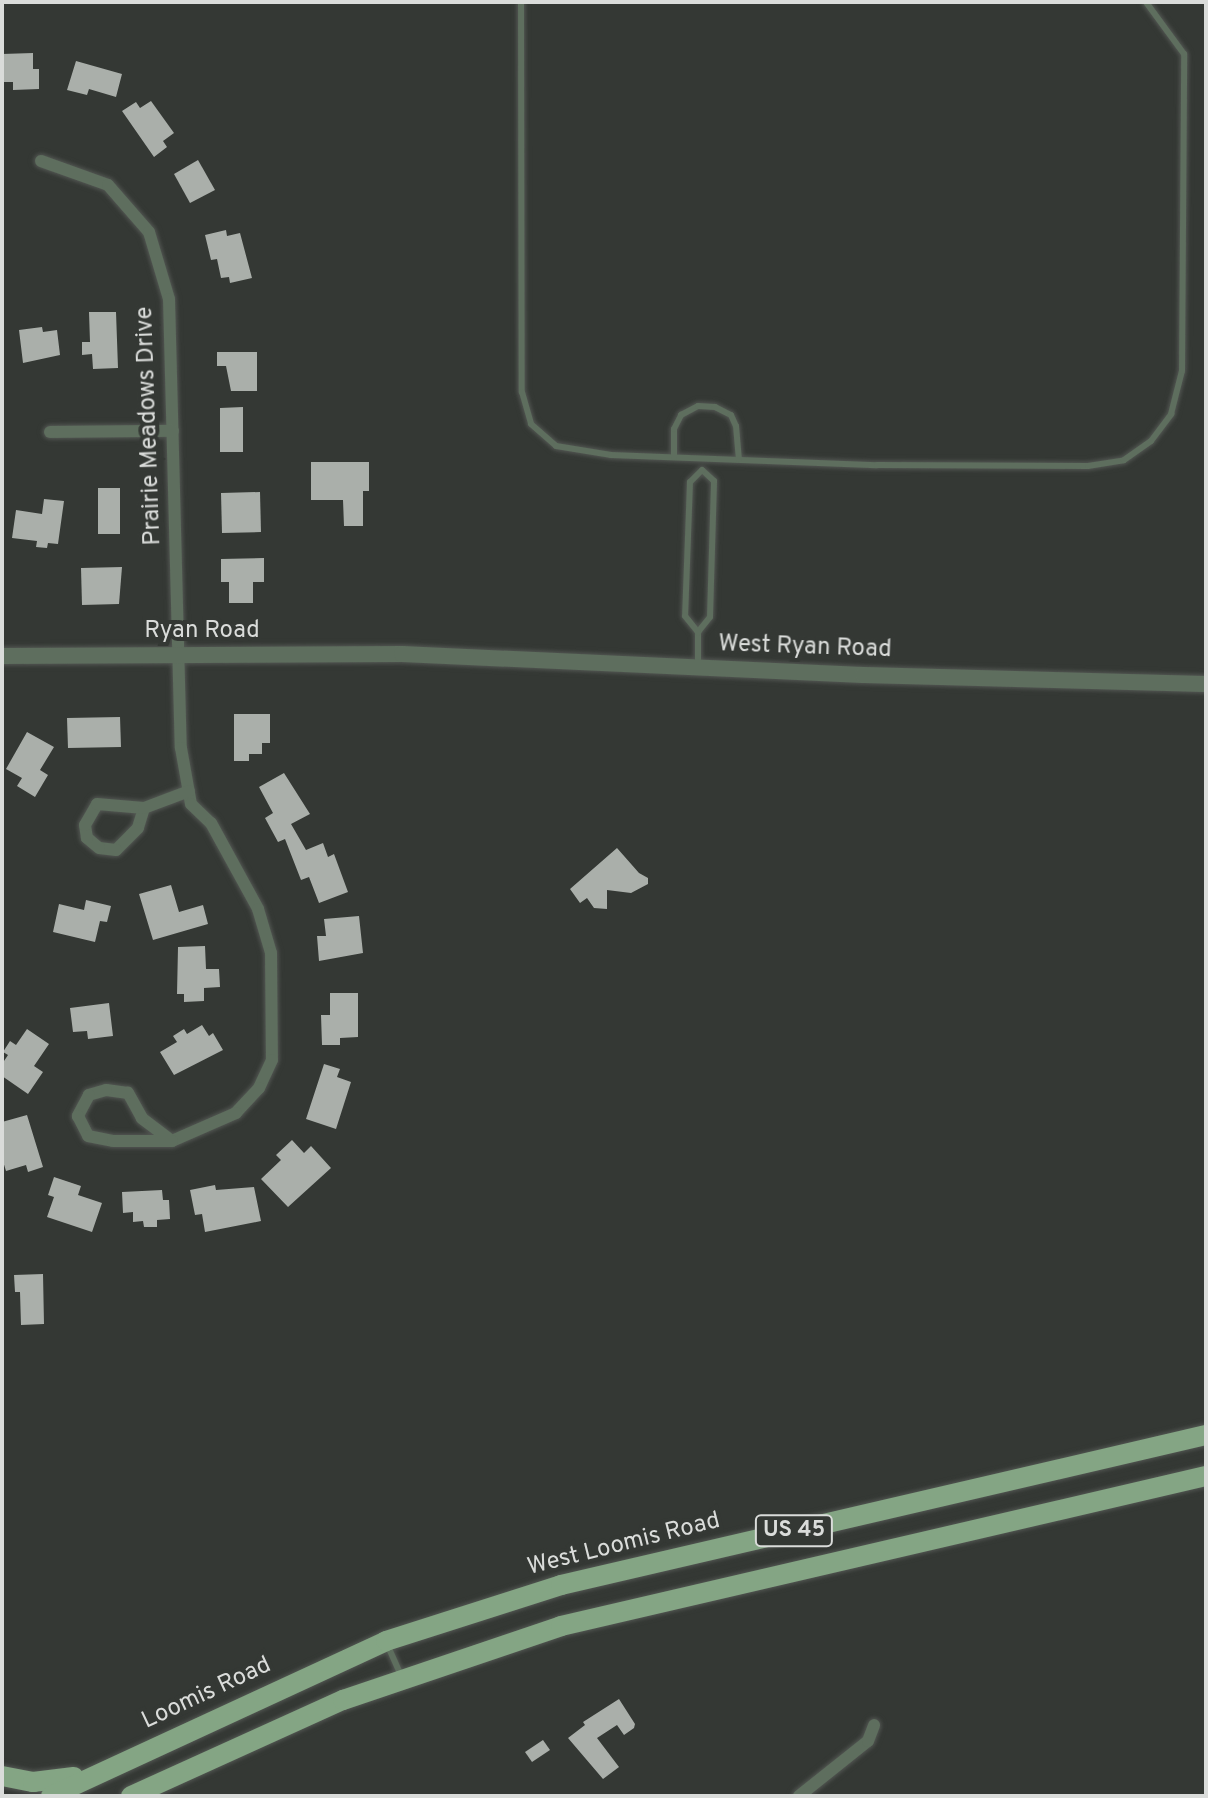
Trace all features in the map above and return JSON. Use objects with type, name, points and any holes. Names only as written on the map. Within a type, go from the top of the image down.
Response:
[{"type":"main road","name":"West Loomis Road","points":[[386,1641],[561,1585],[1206,1435]]},
{"type":"main road","name":"US 45","points":[[131,1796],[262,1734],[402,1678],[561,1626],[1206,1476]]},
{"type":"main road","name":"Loomis Road","points":[[51,1796],[386,1641]]},
{"type":"main road","points":[[2,1776],[33,1782],[101,1772]]},
{"type":"street","name":"Prairie Meadows Drive","points":[[41,161],[108,185],[149,232],[169,299],[181,748],[189,791]]},
{"type":"street","points":[[50,432],[173,431]]},
{"type":"street","name":"Ryan Road","points":[[2,656],[402,654]]},
{"type":"street","name":"West Ryan Road","points":[[402,654],[1206,684]]},
{"type":"street","points":[[144,808],[138,828],[116,850],[99,848],[87,838],[85,825],[97,804],[144,808],[189,791],[191,804],[211,823],[258,909],[271,953],[272,1060],[259,1088],[236,1113],[172,1141],[113,1141],[88,1136],[78,1116],[89,1095],[106,1090],[128,1093],[142,1118],[172,1141]]},
{"type":"street","points":[[799,1796],[868,1741],[874,1725]]},
{"type":"lane","points":[[521,2],[522,392],[531,424],[556,446],[588,453],[877,465],[1088,466],[1124,460],[1151,441],[1171,414],[1182,371],[1184,54],[1146,2]]},
{"type":"lane","points":[[674,457],[674,429],[681,415],[698,406],[715,407],[731,415],[736,426],[739,459]]},
{"type":"lane","points":[[698,632],[685,616],[690,482],[702,470],[703,457]]},
{"type":"lane","points":[[698,667],[698,632],[710,617],[714,481],[702,470]]},
{"type":"lane","points":[[386,1641],[402,1678]]},
{"type":"building","points":[[33,53],[33,69],[39,69],[39,89],[13,90],[13,82],[2,82],[2,54]]},
{"type":"building","points":[[76,61],[122,74],[116,97],[89,89],[87,95],[67,90]]},
{"type":"building","points":[[151,101],[174,133],[163,141],[167,147],[154,157],[122,111],[136,102],[140,108]]},
{"type":"building","points":[[198,160],[215,190],[190,203],[174,174]]},
{"type":"building","points":[[226,230],[227,236],[240,233],[252,278],[230,283],[229,277],[221,278],[217,259],[211,260],[205,235]]},
{"type":"building","points":[[89,312],[116,312],[118,368],[93,369],[92,354],[82,355],[82,342],[90,342]]},
{"type":"building","points":[[42,327],[43,332],[57,330],[60,355],[23,363],[19,330]]},
{"type":"building","points":[[217,352],[257,352],[257,391],[231,391],[226,366],[217,366]]},
{"type":"building","points":[[243,407],[243,452],[220,452],[220,408]]},
{"type":"building","points":[[311,462],[369,462],[369,491],[363,491],[363,526],[344,526],[343,500],[311,500]]},
{"type":"building","points":[[98,488],[120,488],[120,534],[98,534]]},
{"type":"building","points":[[260,492],[261,532],[222,533],[221,493]]},
{"type":"building","points":[[44,499],[64,501],[58,544],[48,543],[47,548],[36,547],[37,541],[12,538],[16,510],[42,514]]},
{"type":"building","points":[[264,558],[264,582],[253,582],[253,603],[229,603],[229,582],[221,582],[221,559]]},
{"type":"building","points":[[122,567],[119,604],[82,605],[81,568]]},
{"type":"building","points":[[234,714],[270,714],[270,743],[262,743],[262,754],[249,754],[249,761],[234,761]]},
{"type":"building","points":[[120,717],[121,747],[68,748],[67,718]]},
{"type":"building","points":[[27,732],[54,747],[40,770],[48,775],[35,797],[17,786],[22,778],[6,769]]},
{"type":"building","points":[[284,773],[310,814],[291,824],[306,850],[323,843],[328,857],[334,854],[348,892],[319,903],[309,877],[301,880],[285,839],[278,842],[265,818],[273,813],[259,787]]},
{"type":"building","points":[[617,848],[639,873],[648,878],[648,884],[631,893],[607,890],[607,909],[594,908],[587,898],[580,903],[570,889]]},
{"type":"building","points":[[171,885],[179,912],[203,905],[208,924],[153,940],[139,894]]},
{"type":"building","points":[[86,900],[111,906],[107,922],[100,921],[95,942],[53,932],[59,904],[84,910]]},
{"type":"building","points":[[359,916],[363,953],[319,961],[317,936],[326,936],[324,919]]},
{"type":"building","points":[[205,946],[206,969],[219,969],[220,987],[204,988],[204,1001],[184,1002],[184,994],[177,994],[178,947]]},
{"type":"building","points":[[330,993],[358,993],[358,1037],[340,1038],[340,1045],[322,1045],[321,1015],[330,1015]]},
{"type":"building","points":[[109,1003],[113,1036],[88,1039],[87,1031],[73,1032],[70,1008]]},
{"type":"building","points":[[202,1025],[209,1036],[213,1033],[223,1050],[174,1075],[160,1052],[177,1042],[173,1036],[184,1029],[187,1034]]},
{"type":"building","points":[[27,1029],[49,1044],[34,1066],[43,1072],[28,1094],[2,1076],[2,1064],[8,1055],[3,1052],[10,1041],[16,1045]]},
{"type":"building","points":[[324,1064],[340,1069],[337,1077],[351,1082],[336,1129],[306,1119]]},
{"type":"building","points":[[27,1115],[43,1167],[28,1172],[26,1165],[6,1171],[2,1158],[2,1122]]},
{"type":"building","points":[[292,1140],[304,1153],[311,1146],[331,1168],[288,1207],[261,1179],[281,1160],[276,1155]]},
{"type":"building","points":[[54,1177],[81,1186],[78,1195],[102,1203],[92,1232],[47,1217],[54,1197],[48,1195]]},
{"type":"building","points":[[215,1185],[216,1190],[254,1187],[261,1221],[205,1232],[202,1214],[195,1215],[190,1190]]},
{"type":"building","points":[[162,1190],[163,1200],[169,1200],[170,1219],[157,1220],[157,1227],[144,1227],[143,1221],[133,1222],[133,1212],[123,1213],[122,1192]]},
{"type":"building","points":[[43,1274],[44,1324],[21,1325],[20,1292],[15,1292],[14,1275]]},
{"type":"building","points":[[619,1699],[635,1724],[624,1735],[617,1725],[597,1738],[619,1767],[603,1779],[568,1738],[585,1725],[583,1722]]},
{"type":"building","points":[[543,1740],[550,1750],[532,1762],[525,1752]]}]
